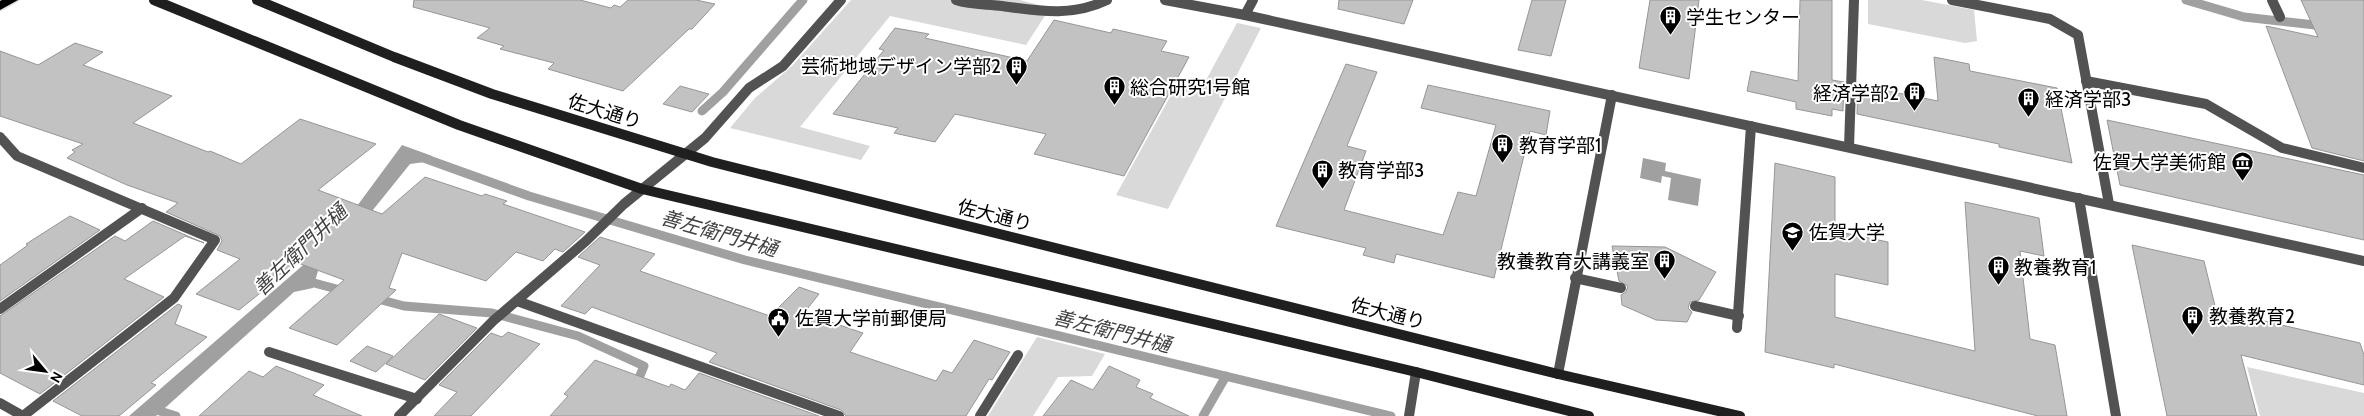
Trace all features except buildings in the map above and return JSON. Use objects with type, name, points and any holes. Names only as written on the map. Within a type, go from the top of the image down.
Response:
[{"type":"highway","points":[[0,6],[12,0]]},
{"type":"main road","points":[[154,0],[459,125],[642,190],[1416,372],[1589,416]]},
{"type":"main road","name":"佐大通り","points":[[257,0],[394,58],[492,94],[685,154],[1558,374],[1740,416]]},
{"type":"street","points":[[399,416],[493,321],[642,190],[705,138],[749,88],[783,66],[841,0]]},
{"type":"street","points":[[956,0],[970,5],[999,6],[1040,13],[1071,13],[1106,0]]},
{"type":"street","points":[[1165,0],[1245,15],[2364,261]]},
{"type":"street","points":[[1245,15],[1253,0]]},
{"type":"street","points":[[1849,147],[1854,0]]},
{"type":"street","points":[[1952,0],[2050,20],[2078,35],[2109,204]]},
{"type":"street","points":[[2272,0],[2280,16]]},
{"type":"street","points":[[2086,81],[2206,104],[2223,112],[2244,128],[2273,144],[2299,154],[2364,168]]},
{"type":"street","points":[[1558,374],[1575,278],[1612,96]]},
{"type":"street","points":[[1737,328],[1751,126]]},
{"type":"street","points":[[0,137],[17,156],[216,240],[174,298],[23,416],[0,403]]},
{"type":"street","points":[[2079,198],[2116,416]]},
{"type":"street","points":[[0,309],[142,208]]},
{"type":"street","points":[[1575,278],[1621,288]]},
{"type":"street","points":[[517,301],[839,416]]},
{"type":"street","points":[[1696,306],[1739,316]]},
{"type":"street","points":[[269,352],[417,399]]},
{"type":"street","points":[[980,416],[1018,355]]},
{"type":"street","points":[[1409,413],[1416,372]]},
{"type":"shaded area","points":[[851,0],[1020,0],[1050,8],[1026,45],[890,16],[800,127],[870,146],[861,160],[730,128],[755,98],[792,66]]},
{"type":"shaded area","points":[[1868,0],[1922,0],[1974,10],[1977,41],[1965,43],[1868,24]]},
{"type":"shaded area","points":[[1237,23],[1261,28],[1168,209],[1116,195],[1176,86],[1206,80]]},
{"type":"shaded area","points":[[402,145],[432,156],[425,162],[410,164],[364,221],[318,271],[313,288],[294,292],[156,416],[129,416],[332,240]]},
{"type":"shaded area","points":[[1643,158],[1666,163],[1665,171],[1701,179],[1698,206],[1668,200],[1671,178],[1662,176],[1661,183],[1640,178]]},
{"type":"shaded area","points":[[1037,337],[1105,354],[1092,376],[1058,377],[1033,416],[988,416]]},
{"type":"shaded area","points":[[2247,367],[2364,393],[2364,416],[2260,416]]},
{"type":"waterway","points":[[702,111],[723,92],[803,0]]},
{"type":"waterway","points":[[2186,0],[2244,17],[2324,26]]},
{"type":"waterway","name":"善左衛門井樋","points":[[418,156],[529,196],[745,260],[1226,376]]},
{"type":"waterway","points":[[303,280],[344,291]]},
{"type":"waterway","points":[[374,298],[404,306],[492,313],[578,336],[644,366],[636,385]]},
{"type":"waterway","points":[[1203,416],[1226,376]]},
{"type":"waterway","name":"善左衛門井樋","points":[[1226,376],[1391,416]]},
{"type":"waterway","points":[[150,408],[176,416]]},
{"type":"place","name":"学生センター","points":[[1670,36]]},
{"type":"place","name":"芸術地域デザイン学部2","points":[[1017,85]]},
{"type":"place","name":"総合研究1号館","points":[[1114,106]]},
{"type":"place","name":"経済学部2","points":[[1915,112]]},
{"type":"place","name":"経済学部3","points":[[2029,118]]},
{"type":"place","name":"教育学部1","points":[[1503,164]]},
{"type":"place","name":"佐賀大学美術館","points":[[2242,181]]},
{"type":"place","name":"教育学部3","points":[[1322,189]]},
{"type":"place","name":"佐賀大学","points":[[1793,251]]},
{"type":"place","name":"教養教育大講義室","points":[[1665,280]]},
{"type":"place","name":"教養教育1","points":[[1998,286]]},
{"type":"place","name":"教養教育2","points":[[2193,335]]},
{"type":"place","name":"佐賀大学前郵便局","points":[[779,337]]}]
